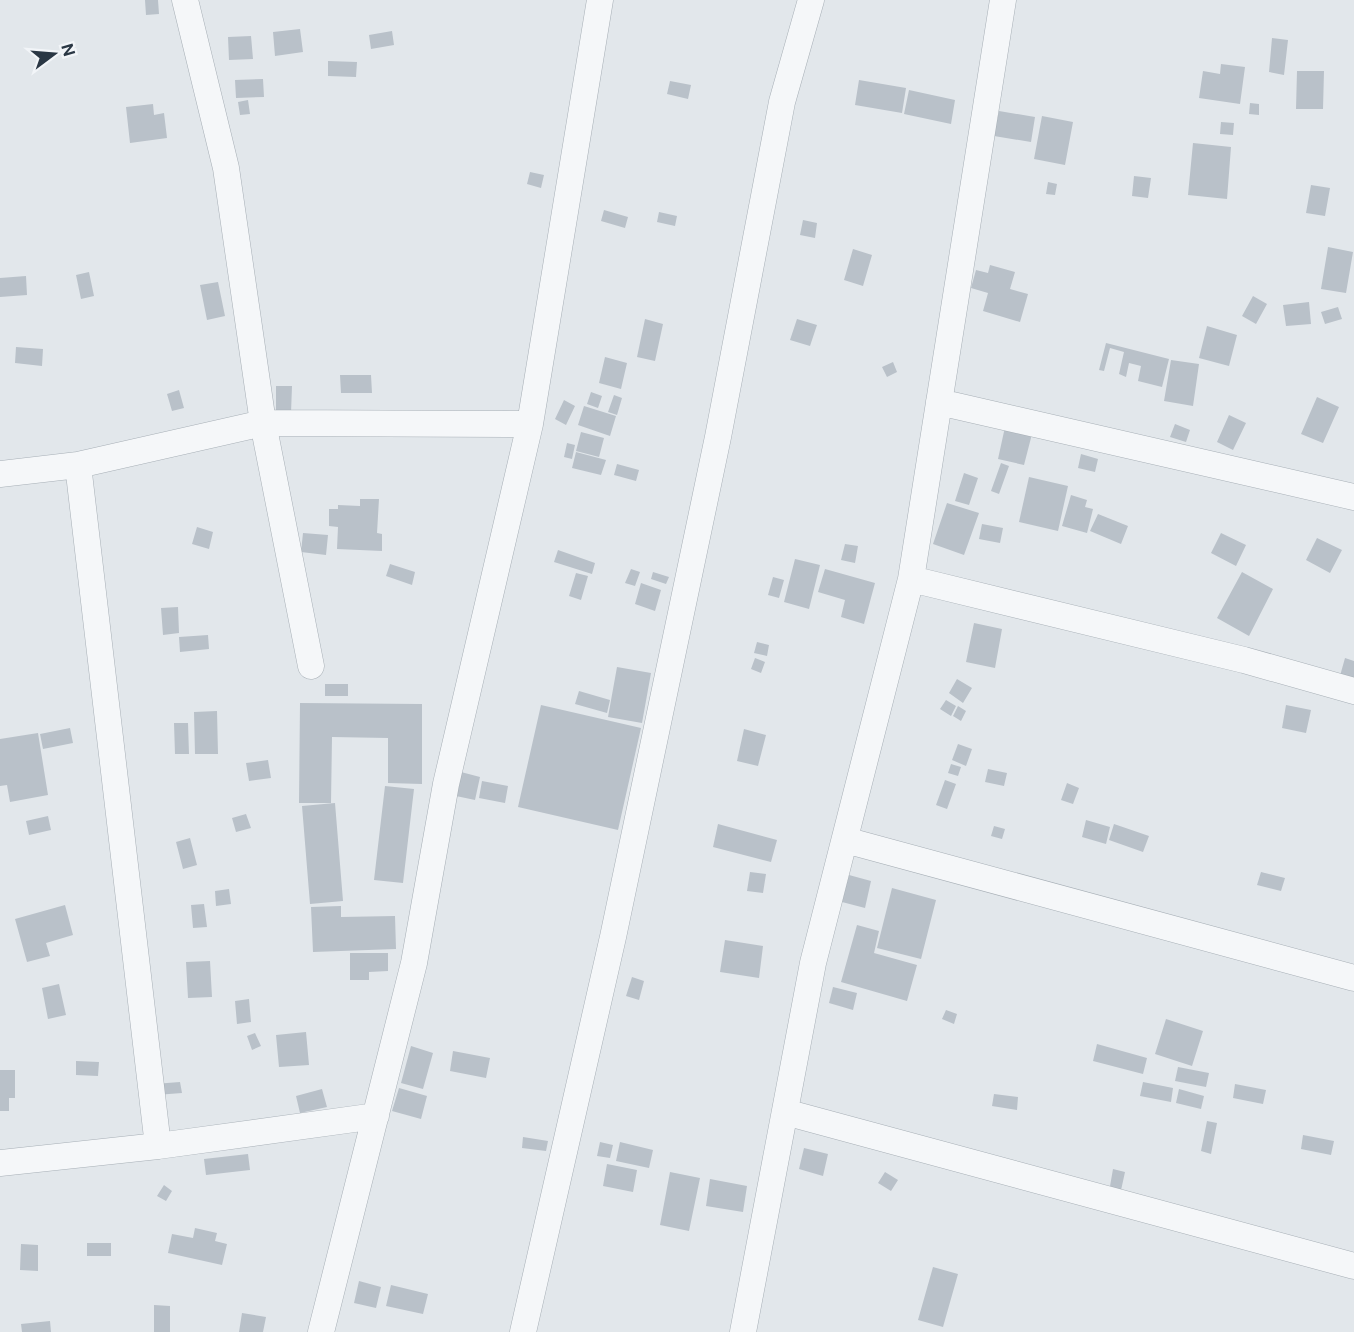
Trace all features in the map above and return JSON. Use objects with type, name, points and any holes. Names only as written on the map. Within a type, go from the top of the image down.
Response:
[{"type":"street","points":[[185,0],[226,168],[263,423],[311,666]]},
{"type":"street","points":[[321,1332],[414,963],[446,784],[530,424],[600,0]]},
{"type":"street","points":[[523,1332],[613,937],[718,437],[782,102],[811,0]]},
{"type":"street","points":[[743,1332],[813,963],[911,579],[1003,0]]},
{"type":"street","points":[[939,402],[1354,497]]},
{"type":"street","points":[[0,474],[78,465],[263,423],[530,424]]},
{"type":"street","points":[[78,465],[158,1146]]},
{"type":"street","points":[[911,579],[1244,660],[1354,691]]},
{"type":"street","points":[[844,840],[1354,978]]},
{"type":"street","points":[[785,1112],[1354,1266]]},
{"type":"street","points":[[0,1163],[158,1146],[376,1116]]},
{"type":"building","points":[[145,0],[158,0],[159,14],[146,15]]},
{"type":"building","points":[[300,29],[303,52],[275,56],[273,32]]},
{"type":"building","points":[[392,31],[394,45],[371,49],[369,35]]},
{"type":"building","points":[[251,36],[253,59],[229,60],[228,37]]},
{"type":"building","points":[[1272,38],[1288,40],[1284,75],[1269,72]]},
{"type":"building","points":[[328,61],[357,62],[356,77],[328,76]]},
{"type":"building","points":[[1221,64],[1245,67],[1240,104],[1199,98],[1203,71],[1220,74]]},
{"type":"building","points":[[1297,71],[1324,71],[1323,109],[1296,109]]},
{"type":"building","points":[[263,79],[264,97],[236,98],[235,80]]},
{"type":"building","points":[[859,80],[906,88],[902,113],[855,105]]},
{"type":"building","points":[[670,81],[691,85],[688,99],[667,94]]},
{"type":"building","points":[[909,90],[955,100],[951,124],[904,114]]},
{"type":"building","points":[[248,100],[250,114],[240,115],[238,102]]},
{"type":"building","points":[[1250,103],[1259,104],[1259,115],[1249,114]]},
{"type":"building","points":[[153,104],[154,115],[164,113],[167,138],[130,143],[126,107]]},
{"type":"building","points":[[999,111],[1035,117],[1031,142],[994,136]]},
{"type":"building","points":[[1042,116],[1073,122],[1065,165],[1034,159]]},
{"type":"building","points":[[1221,122],[1234,123],[1233,135],[1220,134]]},
{"type":"building","points":[[1193,143],[1231,147],[1227,199],[1188,195]]},
{"type":"building","points":[[530,172],[544,175],[541,188],[527,184]]},
{"type":"building","points":[[1134,176],[1151,178],[1148,198],[1132,196]]},
{"type":"building","points":[[1048,182],[1057,184],[1055,195],[1046,194]]},
{"type":"building","points":[[1311,185],[1330,188],[1325,216],[1306,213]]},
{"type":"building","points":[[604,210],[628,217],[625,228],[601,221]]},
{"type":"building","points":[[659,212],[677,216],[675,226],[657,222]]},
{"type":"building","points":[[803,220],[817,223],[815,238],[800,235]]},
{"type":"building","points":[[1328,247],[1353,252],[1346,293],[1321,289]]},
{"type":"building","points":[[853,249],[872,255],[863,286],[844,280]]},
{"type":"building","points":[[990,265],[1015,272],[1010,289],[1028,294],[1020,322],[983,311],[988,293],[971,288],[976,270],[988,273]]},
{"type":"building","points":[[89,272],[94,296],[81,299],[76,275]]},
{"type":"building","points":[[26,276],[27,295],[0,297],[0,278]]},
{"type":"building","points":[[218,282],[225,316],[207,320],[200,285]]},
{"type":"building","points":[[1253,296],[1267,304],[1256,324],[1242,316]]},
{"type":"building","points":[[1309,302],[1311,324],[1286,326],[1283,305]]},
{"type":"building","points":[[1338,307],[1342,319],[1325,324],[1321,312]]},
{"type":"building","points":[[645,319],[663,324],[655,361],[637,357]]},
{"type":"building","points":[[797,319],[817,325],[810,346],[790,340]]},
{"type":"building","points":[[1207,326],[1237,335],[1229,366],[1199,358]]},
{"type":"building","points":[[1106,343],[1169,359],[1162,387],[1138,381],[1141,366],[1129,363],[1126,377],[1119,374],[1124,352],[1110,348],[1104,371],[1099,370]]},
{"type":"building","points":[[16,347],[43,349],[42,366],[15,363]]},
{"type":"building","points":[[605,357],[627,363],[621,389],[599,383]]},
{"type":"building","points":[[1171,360],[1199,364],[1193,406],[1164,401]]},
{"type":"building","points":[[893,362],[897,372],[887,377],[882,367]]},
{"type":"building","points":[[340,375],[371,375],[372,393],[341,393]]},
{"type":"building","points":[[276,386],[292,386],[291,413],[276,412]]},
{"type":"building","points":[[179,390],[184,408],[172,411],[167,394]]},
{"type":"building","points":[[591,392],[602,396],[598,408],[587,404]]},
{"type":"building","points":[[614,395],[622,398],[617,415],[608,412]]},
{"type":"building","points":[[1317,397],[1339,407],[1323,443],[1301,434]]},
{"type":"building","points":[[564,400],[575,406],[566,425],[555,419]]},
{"type":"building","points":[[584,406],[616,416],[610,436],[578,425]]},
{"type":"building","points":[[1229,415],[1246,423],[1233,450],[1217,442]]},
{"type":"building","points":[[1175,424],[1190,430],[1186,442],[1170,437]]},
{"type":"building","points":[[1005,427],[1032,434],[1024,465],[998,459]]},
{"type":"building","points":[[581,432],[604,438],[599,457],[576,451]]},
{"type":"building","points":[[567,443],[575,445],[572,459],[564,457]]},
{"type":"building","points":[[576,452],[606,460],[601,475],[572,468]]},
{"type":"building","points":[[1081,454],[1098,459],[1095,472],[1078,468]]},
{"type":"building","points":[[1001,463],[1009,466],[999,494],[991,491]]},
{"type":"building","points":[[617,464],[639,470],[636,481],[614,475]]},
{"type":"building","points":[[964,473],[978,478],[969,505],[955,501]]},
{"type":"building","points":[[1029,477],[1068,486],[1058,531],[1019,522]]},
{"type":"building","points":[[1071,495],[1087,500],[1085,507],[1093,509],[1087,533],[1062,526]]},
{"type":"building","points":[[360,499],[379,499],[377,533],[382,534],[382,551],[337,549],[338,527],[329,526],[329,509],[338,509],[338,505],[360,506]]},
{"type":"building","points":[[947,503],[979,513],[964,555],[933,544]]},
{"type":"building","points":[[1098,514],[1128,526],[1121,544],[1090,531]]},
{"type":"building","points":[[982,524],[1003,528],[1000,543],[979,539]]},
{"type":"building","points":[[197,527],[213,532],[209,549],[192,544]]},
{"type":"building","points":[[303,533],[328,535],[326,555],[301,552]]},
{"type":"building","points":[[1221,533],[1246,545],[1236,566],[1211,553]]},
{"type":"building","points":[[1317,538],[1342,550],[1330,573],[1306,560]]},
{"type":"building","points":[[845,544],[858,546],[855,563],[841,560]]},
{"type":"building","points":[[558,550],[595,563],[592,574],[554,562]]},
{"type":"building","points":[[795,559],[820,565],[809,609],[784,602]]},
{"type":"building","points":[[390,564],[415,572],[412,585],[386,576]]},
{"type":"building","points":[[631,569],[640,572],[635,586],[625,583]]},
{"type":"building","points":[[825,569],[875,583],[864,624],[841,617],[845,600],[818,592]]},
{"type":"building","points":[[653,572],[669,577],[666,584],[651,579]]},
{"type":"building","points":[[1242,572],[1273,589],[1249,636],[1217,618]]},
{"type":"building","points":[[576,573],[588,576],[581,600],[569,596]]},
{"type":"building","points":[[773,577],[784,580],[779,598],[768,595]]},
{"type":"building","points":[[641,583],[661,590],[655,611],[635,604]]},
{"type":"building","points":[[178,607],[179,633],[163,635],[161,608]]},
{"type":"building","points":[[974,623],[1002,629],[995,668],[966,662]]},
{"type":"building","points":[[208,635],[209,649],[180,652],[179,637]]},
{"type":"building","points":[[757,642],[769,645],[767,656],[754,653]]},
{"type":"building","points":[[755,658],[765,662],[761,673],[751,669]]},
{"type":"building","points":[[1345,658],[1354,661],[1354,688],[1338,683]]},
{"type":"building","points":[[617,667],[651,673],[642,723],[608,717]]},
{"type":"building","points":[[957,679],[972,688],[963,703],[949,693]]},
{"type":"building","points":[[325,684],[348,684],[348,696],[325,696]]},
{"type":"building","points":[[579,691],[610,700],[607,713],[575,704]]},
{"type":"building","points":[[946,700],[956,706],[951,716],[940,709]]},
{"type":"building","points":[[300,703],[422,704],[422,784],[388,783],[388,738],[332,737],[331,803],[299,803]]},
{"type":"building","points":[[541,705],[641,728],[618,830],[518,807]]},
{"type":"building","points":[[1286,705],[1311,710],[1306,733],[1282,728]]},
{"type":"building","points":[[958,706],[966,711],[961,721],[953,716]]},
{"type":"building","points":[[217,711],[218,754],[195,754],[194,712]]},
{"type":"building","points":[[174,723],[188,723],[189,754],[175,754]]},
{"type":"building","points":[[70,728],[73,743],[43,749],[40,734]]},
{"type":"building","points":[[744,729],[766,735],[758,766],[737,761]]},
{"type":"building","points":[[38,733],[48,795],[10,802],[7,785],[0,786],[0,739]]},
{"type":"building","points":[[958,744],[972,749],[966,766],[952,760]]},
{"type":"building","points":[[268,760],[271,778],[249,781],[246,763]]},
{"type":"building","points":[[951,764],[961,767],[958,776],[948,773]]},
{"type":"building","points":[[988,769],[1007,773],[1004,786],[985,782]]},
{"type":"building","points":[[461,772],[480,777],[475,800],[456,796]]},
{"type":"building","points":[[945,780],[956,784],[947,809],[936,805]]},
{"type":"building","points":[[482,781],[508,786],[505,803],[479,798]]},
{"type":"building","points":[[1067,783],[1079,788],[1073,804],[1061,800]]},
{"type":"building","points":[[385,786],[414,789],[403,883],[374,880]]},
{"type":"building","points":[[335,803],[343,901],[310,904],[302,806]]},
{"type":"building","points":[[246,814],[251,828],[236,832],[232,818]]},
{"type":"building","points":[[48,816],[51,830],[29,835],[26,821]]},
{"type":"building","points":[[1086,820],[1110,827],[1106,844],[1082,837]]},
{"type":"building","points":[[718,824],[777,840],[771,862],[713,847]]},
{"type":"building","points":[[1114,824],[1149,836],[1143,852],[1109,840]]},
{"type":"building","points":[[994,826],[1005,829],[1002,839],[991,836]]},
{"type":"building","points":[[190,838],[197,865],[183,869],[176,842]]},
{"type":"building","points":[[750,872],[766,874],[763,893],[747,891]]},
{"type":"building","points":[[1261,872],[1285,878],[1281,891],[1257,885]]},
{"type":"building","points":[[849,875],[871,881],[865,908],[842,902]]},
{"type":"building","points":[[892,888],[936,900],[921,959],[877,948]]},
{"type":"building","points":[[229,889],[231,904],[216,906],[215,891]]},
{"type":"building","points":[[204,904],[207,927],[193,928],[191,905]]},
{"type":"building","points":[[65,905],[73,935],[46,943],[50,956],[27,962],[15,919]]},
{"type":"building","points":[[341,906],[341,917],[395,916],[396,949],[313,952],[311,907]]},
{"type":"building","points":[[857,925],[879,931],[874,953],[917,965],[907,1001],[841,982]]},
{"type":"building","points":[[725,940],[763,946],[759,978],[720,972]]},
{"type":"building","points":[[350,953],[388,953],[388,971],[369,972],[369,980],[350,980]]},
{"type":"building","points":[[210,961],[212,997],[188,998],[186,962]]},
{"type":"building","points":[[632,977],[644,981],[639,1000],[626,996]]},
{"type":"building","points":[[59,984],[66,1015],[48,1019],[42,988]]},
{"type":"building","points":[[833,987],[857,993],[853,1010],[829,1003]]},
{"type":"building","points":[[249,999],[251,1022],[237,1024],[235,1001]]},
{"type":"building","points":[[946,1010],[957,1014],[954,1024],[942,1019]]},
{"type":"building","points":[[1166,1019],[1203,1031],[1192,1066],[1155,1054]]},
{"type":"building","points":[[306,1032],[309,1065],[279,1067],[276,1035]]},
{"type":"building","points":[[255,1033],[261,1046],[252,1050],[247,1036]]},
{"type":"building","points":[[1097,1044],[1147,1058],[1143,1074],[1093,1061]]},
{"type":"building","points":[[411,1046],[433,1053],[423,1089],[401,1083]]},
{"type":"building","points":[[453,1051],[490,1058],[486,1078],[450,1071]]},
{"type":"building","points":[[76,1061],[99,1062],[98,1076],[76,1075]]},
{"type":"building","points":[[1178,1067],[1209,1073],[1206,1087],[1175,1081]]},
{"type":"building","points":[[0,1070],[15,1070],[15,1098],[9,1098],[9,1111],[0,1111]]},
{"type":"building","points":[[180,1082],[182,1093],[156,1095],[154,1084]]},
{"type":"building","points":[[1143,1082],[1173,1088],[1171,1102],[1140,1096]]},
{"type":"building","points":[[1235,1084],[1266,1090],[1263,1104],[1233,1098]]},
{"type":"building","points":[[399,1088],[427,1096],[421,1119],[392,1111]]},
{"type":"building","points":[[322,1089],[327,1107],[300,1113],[296,1096]]},
{"type":"building","points":[[1179,1089],[1204,1096],[1201,1109],[1176,1103]]},
{"type":"building","points":[[994,1094],[1018,1097],[1017,1110],[992,1106]]},
{"type":"building","points":[[1207,1121],[1217,1123],[1211,1154],[1201,1151]]},
{"type":"building","points":[[1303,1135],[1334,1141],[1331,1155],[1301,1149]]},
{"type":"building","points":[[523,1137],[548,1141],[546,1151],[522,1148]]},
{"type":"building","points":[[600,1142],[613,1145],[610,1158],[597,1156]]},
{"type":"building","points":[[620,1142],[653,1150],[649,1168],[616,1161]]},
{"type":"building","points":[[804,1148],[828,1154],[823,1176],[799,1169]]},
{"type":"building","points":[[248,1154],[250,1170],[206,1175],[204,1159]]},
{"type":"building","points":[[607,1164],[637,1170],[633,1192],[603,1186]]},
{"type":"building","points":[[1113,1169],[1125,1172],[1120,1195],[1109,1192]]},
{"type":"building","points":[[670,1172],[700,1178],[689,1231],[660,1225]]},
{"type":"building","points":[[885,1172],[898,1180],[891,1191],[878,1183]]},
{"type":"building","points":[[710,1179],[747,1186],[743,1212],[706,1206]]},
{"type":"building","points":[[164,1185],[172,1191],[166,1201],[157,1196]]},
{"type":"building","points":[[195,1228],[217,1233],[215,1241],[227,1244],[222,1265],[168,1253],[172,1234],[193,1238]]},
{"type":"building","points":[[87,1243],[111,1243],[111,1256],[87,1256]]},
{"type":"building","points":[[21,1244],[38,1245],[38,1271],[20,1270]]},
{"type":"building","points":[[933,1267],[958,1274],[943,1327],[918,1320]]},
{"type":"building","points":[[359,1281],[381,1287],[376,1308],[354,1303]]},
{"type":"building","points":[[391,1285],[428,1294],[423,1314],[386,1306]]},
{"type":"building","points":[[154,1305],[170,1306],[170,1332],[154,1332]]},
{"type":"building","points":[[242,1313],[266,1317],[263,1332],[239,1332]]},
{"type":"building","points":[[50,1321],[51,1332],[22,1332],[21,1324]]}]
